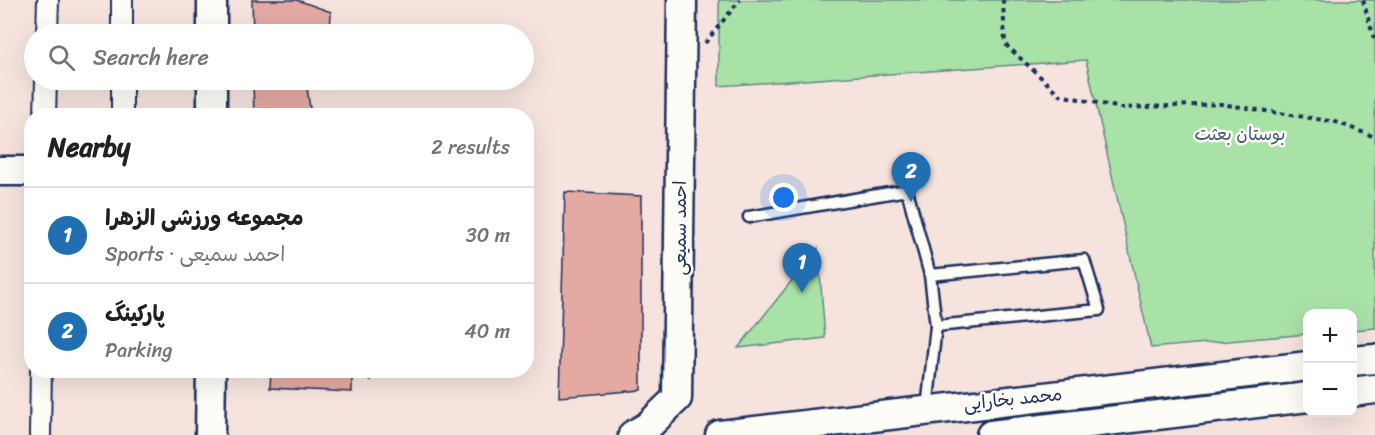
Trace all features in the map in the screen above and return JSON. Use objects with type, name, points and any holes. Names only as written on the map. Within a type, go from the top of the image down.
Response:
[{"type":"main road","points":[[212,0],[212,24]]},
{"type":"main road","name":"احمد سمیعی","points":[[633,435],[647,427],[677,398],[682,0]]},
{"type":"main road","points":[[212,90],[212,108]]},
{"type":"main road","points":[[0,171],[24,171]]},
{"type":"main road","points":[[1357,361],[1375,359]]},
{"type":"main road","name":"محمد بخارایی","points":[[991,435],[1025,415],[1303,367]]},
{"type":"main road","points":[[210,435],[211,378]]},
{"type":"main road","points":[[1357,391],[1375,389]]},
{"type":"main road","name":"محمد بخارایی","points":[[720,435],[927,409],[1025,415],[1074,429],[1122,426],[1303,398]]},
{"type":"main road","points":[[1025,415],[1074,429]]},
{"type":"street","points":[[47,24],[48,0]]},
{"type":"street","points":[[122,0],[122,24]]},
{"type":"street","points":[[45,108],[46,90]]},
{"type":"street","points":[[122,90],[122,108]]},
{"type":"street","points":[[40,435],[41,378]]},
{"type":"lane","points":[[749,217],[907,190],[930,275],[936,326],[927,409]]},
{"type":"lane","points":[[930,275],[1084,260],[1099,310],[936,326]]},
{"type":"path","points":[[682,71],[740,0]]},
{"type":"path","points":[[1003,0],[1005,44],[1060,95],[1121,108],[1221,104],[1336,122],[1375,137]]},
{"type":"path","points":[[1363,0],[1368,26],[1375,42]]},
{"type":"green space","name":"بوستان بعثت","points":[[719,0],[1375,0],[1375,328],[1357,330],[1357,309],[1303,309],[1303,334],[1151,348],[1086,60],[719,86]]},
{"type":"green space","points":[[818,248],[825,338],[738,348]]},
{"type":"building","points":[[252,0],[297,0],[331,12],[330,24],[253,24]]},
{"type":"building","points":[[253,90],[307,90],[310,108],[254,108]]},
{"type":"building","points":[[565,192],[641,196],[641,390],[559,397]]},
{"type":"building","points":[[271,378],[352,378],[352,392],[270,388]]},
{"type":"place","name":"پارکینگ","points":[[911,202]]},
{"type":"place","name":"مجموعه ورزشی الزهرا","points":[[802,293]]}]
